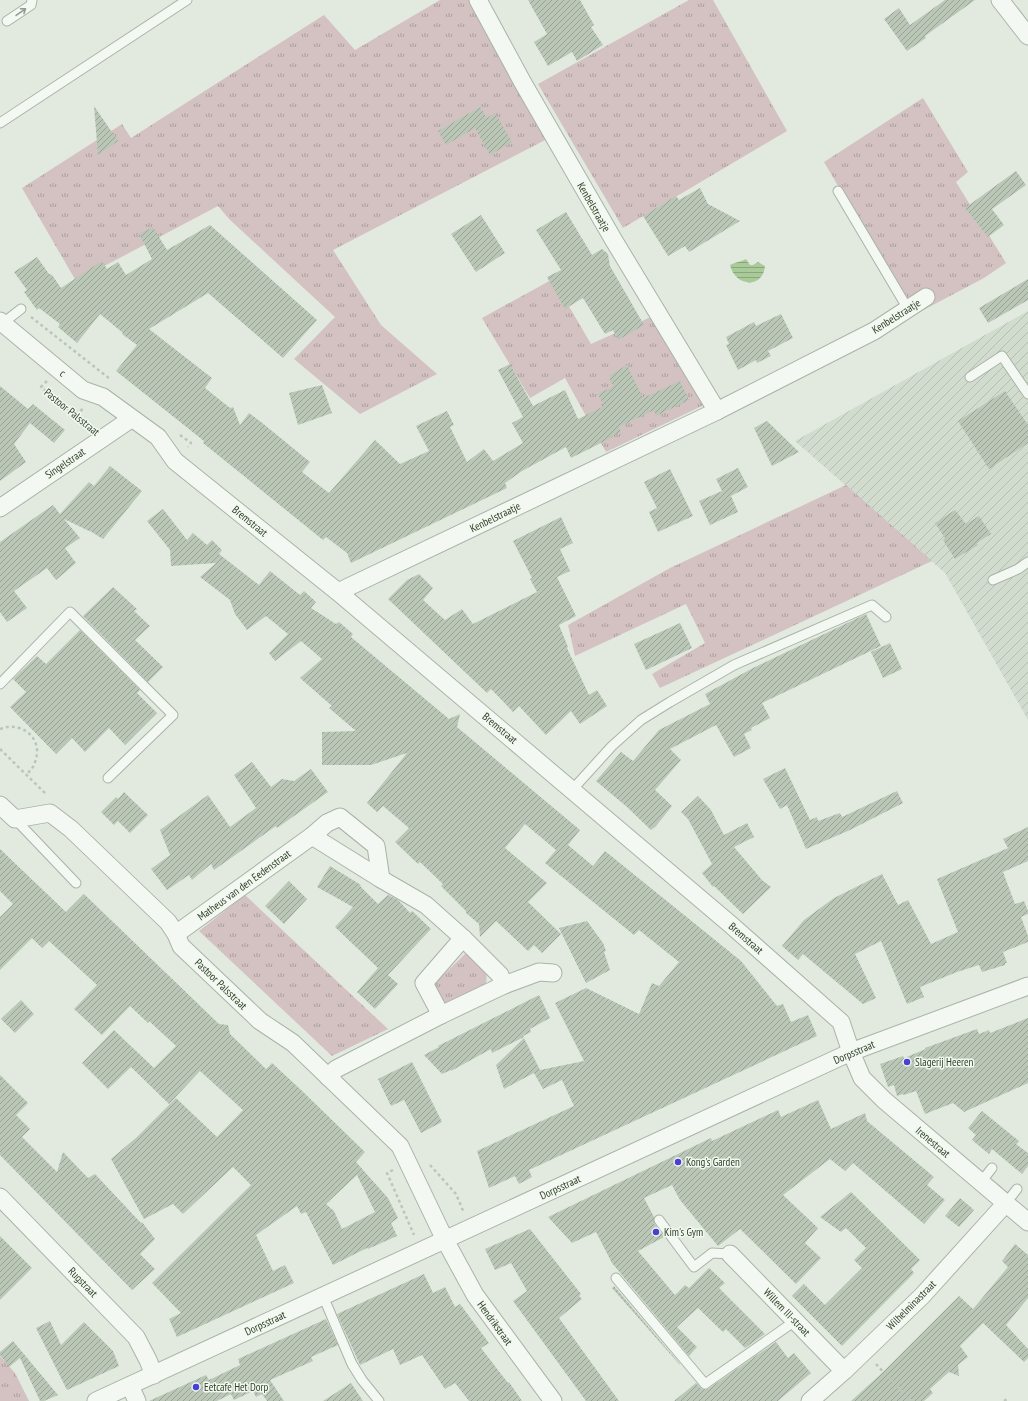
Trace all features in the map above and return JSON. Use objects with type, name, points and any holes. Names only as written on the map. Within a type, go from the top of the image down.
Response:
[{"type":"street","name":"Kenbelstraatje","points":[[478,0],[523,83],[609,232],[717,411]]},
{"type":"street","points":[[1000,0],[1028,36]]},
{"type":"street","name":"Kenbelstraatje","points":[[338,592],[717,411],[874,331],[926,297]]},
{"type":"street","name":"c","points":[[1,322],[83,390],[103,397],[131,419]]},
{"type":"street","name":"Singelstraat","points":[[0,508],[131,419]]},
{"type":"street","name":"Bremstraat","points":[[131,419],[158,438],[175,461],[338,592],[730,924],[841,1022],[851,1052]]},
{"type":"street","points":[[0,805],[15,819],[50,813]]},
{"type":"street","name":"Pastoor Palsstraat","points":[[50,813],[71,829],[168,922],[176,934],[181,946],[260,1022],[293,1043],[400,1146],[445,1240]]},
{"type":"street","name":"Matheus van den Eedenstraat","points":[[176,934],[312,836],[327,823],[340,817],[376,846],[381,879]]},
{"type":"street","points":[[312,836],[426,905],[500,974],[504,985]]},
{"type":"street","points":[[441,1015],[424,983],[463,938]]},
{"type":"street","points":[[328,1077],[336,1069],[441,1015],[504,985],[539,972],[553,973]]},
{"type":"street","name":"Dorpsstraat","points":[[96,1401],[851,1052],[1028,986]]},
{"type":"street","name":"Irenestraat","points":[[851,1052],[862,1078],[878,1095],[1028,1222]]},
{"type":"street","name":"Rugstraat","points":[[0,1197],[136,1337],[154,1375]]},
{"type":"street","name":"Wilhelminastraat","points":[[810,1401],[844,1371],[922,1296],[1006,1203]]},
{"type":"street","name":"Hendrikstraat","points":[[445,1240],[475,1295],[553,1401]]},
{"type":"street","name":"Willem III-straat","points":[[730,1254],[844,1371]]},
{"type":"street","points":[[130,1386],[137,1401]]},
{"type":"lane","points":[[7,21],[31,5],[32,0]]},
{"type":"lane","points":[[0,123],[187,0]]},
{"type":"lane","points":[[838,191],[908,309]]},
{"type":"lane","points":[[1,322],[21,309]]},
{"type":"lane","points":[[970,377],[1002,356],[1028,394]]},
{"type":"lane","points":[[994,580],[1028,562]]},
{"type":"lane","points":[[572,790],[612,746],[641,720],[734,666],[872,605],[886,617]]},
{"type":"lane","points":[[0,684],[70,612],[173,715],[108,778]]},
{"type":"lane","points":[[15,819],[76,883]]},
{"type":"lane","points":[[980,1182],[992,1168]]},
{"type":"lane","points":[[1006,1203],[1017,1189]]},
{"type":"lane","points":[[659,1220],[694,1267],[712,1253],[730,1254]]},
{"type":"lane","points":[[616,1278],[705,1384],[795,1321]]},
{"type":"lane","points":[[323,1296],[352,1364],[362,1380],[379,1401]]},
{"type":"path","name":"Pastoor Palsstraat","points":[[57,368],[42,387],[103,438]]},
{"type":"path","points":[[0,729],[12,726],[18,727],[30,734],[35,741],[37,754],[36,762],[26,775]]},
{"type":"path","points":[[0,749],[52,800],[50,813]]},
{"type":"path","points":[[408,1163],[387,1173],[421,1251]]},
{"type":"path","points":[[430,1164],[456,1194],[464,1213]]},
{"type":"path","points":[[864,1352],[912,1401]]},
{"type":"shaded area","points":[[746,259],[750,265],[758,262],[765,266],[759,279],[754,282],[743,281],[737,278],[730,265]]},
{"type":"shaded area","points":[[1028,311],[1028,720],[945,573],[795,441]]},
{"type":"green space","points":[[440,0],[471,0],[549,138],[333,250],[381,325],[437,374],[360,414],[294,359],[335,317],[229,219],[218,206],[76,281],[22,188],[122,124],[131,138],[324,15],[355,50]]},
{"type":"green space","points":[[689,0],[713,0],[787,131],[623,228],[538,84]]},
{"type":"green space","points":[[923,98],[968,172],[956,182],[1006,263],[984,278],[914,315],[824,162]]},
{"type":"green space","points":[[553,279],[591,344],[653,316],[706,404],[606,452],[565,378],[530,398],[482,318]]},
{"type":"green space","points":[[846,485],[932,561],[660,688],[652,674],[705,643],[686,604],[575,656],[568,625],[670,568]]},
{"type":"green space","points":[[245,895],[388,1029],[332,1056],[199,931]]},
{"type":"green space","points":[[466,953],[487,972],[486,983],[445,1005],[433,985]]},
{"type":"green space","points":[[0,1356],[15,1373],[29,1401],[0,1401]]},
{"type":"building","points":[[528,0],[580,0],[594,25],[591,27],[603,45],[577,61],[572,52],[548,66],[534,42],[547,34]]},
{"type":"building","points":[[945,0],[975,0],[907,51],[884,19],[899,8],[910,25]]},
{"type":"building","points":[[94,106],[118,141],[98,155]]},
{"type":"building","points":[[480,107],[487,118],[495,113],[512,142],[490,155],[475,128],[446,145],[438,131]]},
{"type":"building","points":[[1016,171],[1026,185],[992,209],[1004,225],[988,237],[965,208]]},
{"type":"building","points":[[700,188],[708,204],[740,221],[689,252],[685,246],[668,256],[643,216],[676,196],[679,200]]},
{"type":"building","points":[[566,212],[592,255],[602,249],[608,254],[610,266],[644,325],[618,340],[613,330],[605,334],[583,298],[565,309],[547,277],[561,270],[536,230]]},
{"type":"building","points":[[481,215],[505,253],[476,272],[451,234]]},
{"type":"building","points":[[210,225],[317,320],[283,358],[208,293],[149,329],[212,378],[205,388],[230,408],[233,407],[240,425],[249,413],[310,462],[302,472],[329,493],[375,440],[400,464],[429,451],[416,426],[447,411],[454,425],[450,427],[467,462],[484,449],[493,461],[523,443],[512,423],[523,417],[498,370],[510,364],[533,406],[565,390],[578,419],[604,406],[598,394],[614,386],[610,381],[610,375],[627,365],[643,398],[680,381],[689,400],[656,416],[654,410],[619,427],[621,432],[571,458],[566,447],[522,471],[505,483],[507,488],[351,563],[347,553],[326,537],[323,540],[203,443],[204,441],[116,371],[137,345],[122,334],[123,333],[100,314],[77,343],[58,327],[60,324],[39,308],[37,310],[24,292],[27,290],[14,272],[37,257],[61,288],[102,261],[107,269],[118,262],[126,275],[152,259],[139,234],[153,227],[167,250]]},
{"type":"building","points":[[1028,279],[1028,300],[988,323],[979,308]]},
{"type":"building","points":[[781,314],[793,338],[768,351],[771,356],[757,363],[756,360],[738,370],[726,345],[729,344],[726,337],[754,322],[756,326]]},
{"type":"building","points":[[322,385],[332,413],[298,425],[289,393]]},
{"type":"building","points":[[0,386],[28,409],[33,404],[65,430],[54,443],[30,423],[14,444],[26,462],[0,481]]},
{"type":"building","points":[[1005,391],[1028,425],[1028,443],[989,469],[958,421]]},
{"type":"building","points":[[767,421],[799,452],[772,466],[754,428]]},
{"type":"building","points":[[110,466],[142,491],[103,539],[64,519],[80,538],[65,548],[76,563],[56,580],[47,568],[14,591],[27,608],[7,622],[0,612],[0,542],[53,505],[60,514],[89,482],[94,486]]},
{"type":"building","points":[[738,468],[748,487],[731,496],[738,512],[710,525],[699,501],[722,491],[716,479]]},
{"type":"building","points":[[670,469],[693,516],[658,532],[649,512],[657,508],[644,482]]},
{"type":"building","points":[[163,509],[187,540],[193,533],[207,545],[212,540],[222,550],[219,554],[259,585],[270,571],[300,595],[304,591],[316,602],[311,608],[336,624],[339,622],[353,634],[351,637],[449,719],[460,714],[457,727],[580,830],[568,845],[593,866],[605,851],[741,961],[777,1006],[783,1004],[791,1022],[808,1015],[817,1036],[529,1170],[532,1177],[519,1184],[515,1176],[489,1188],[477,1151],[574,1106],[562,1080],[543,1089],[534,1073],[504,1089],[496,1065],[524,1038],[540,1070],[584,1061],[555,1003],[586,988],[639,1014],[652,983],[659,986],[679,962],[639,930],[634,935],[545,863],[556,850],[525,824],[505,848],[547,883],[528,902],[561,934],[542,953],[534,945],[528,951],[496,921],[480,937],[479,924],[466,913],[466,911],[441,886],[443,884],[420,862],[418,864],[395,842],[409,828],[383,806],[377,812],[367,803],[407,753],[371,765],[322,765],[322,732],[356,731],[329,708],[332,706],[300,678],[322,659],[301,641],[275,661],[269,653],[288,634],[266,616],[247,630],[235,614],[230,600],[200,577],[216,563],[171,566],[170,550],[147,521]]},
{"type":"building","points":[[955,510],[966,524],[979,516],[991,534],[976,543],[978,545],[955,559],[943,540],[945,538],[935,523]]},
{"type":"building","points":[[561,517],[573,543],[560,549],[570,571],[557,577],[576,616],[559,625],[568,647],[567,648],[589,695],[597,690],[607,706],[580,724],[571,711],[546,735],[519,706],[513,712],[491,689],[487,693],[388,599],[407,580],[419,574],[433,588],[423,600],[445,620],[462,609],[473,624],[537,592],[530,579],[532,578],[513,541]]},
{"type":"building","points":[[113,587],[137,609],[134,611],[150,626],[135,640],[163,667],[148,682],[83,616]]},
{"type":"building","points":[[866,614],[881,646],[762,703],[770,718],[751,728],[752,730],[744,734],[751,748],[734,757],[716,725],[670,749],[681,760],[655,790],[672,806],[651,830],[627,807],[596,781],[621,752],[633,761],[659,730],[710,704],[705,694],[753,668]]},
{"type":"building","points":[[680,623],[692,648],[646,670],[634,644]]},
{"type":"building","points":[[80,630],[140,690],[137,693],[157,713],[125,745],[109,728],[85,752],[72,738],[56,754],[10,707],[26,692],[13,679],[37,656],[46,664]]},
{"type":"building","points":[[890,643],[902,669],[883,678],[871,652]]},
{"type":"building","points":[[252,762],[271,787],[282,779],[294,781],[311,769],[328,792],[277,828],[276,826],[214,870],[211,864],[192,880],[189,875],[167,890],[151,869],[170,855],[160,830],[208,795],[230,827],[256,808],[234,775]]},
{"type":"building","points":[[785,768],[810,820],[817,817],[818,821],[840,813],[842,817],[897,791],[903,803],[850,830],[806,849],[787,805],[780,809],[763,779]]},
{"type":"building","points":[[124,792],[148,815],[130,833],[118,821],[114,825],[101,812],[116,797],[118,799]]},
{"type":"building","points":[[698,796],[711,810],[724,835],[747,823],[754,837],[734,847],[762,880],[771,887],[743,914],[714,886],[713,887],[702,873],[712,864],[688,819],[681,812]]},
{"type":"building","points":[[1028,827],[1028,861],[1003,872],[1015,904],[1024,901],[1028,911],[1028,914],[1021,917],[1028,936],[1028,942],[1003,952],[1007,963],[1005,963],[1005,965],[982,972],[979,965],[957,972],[920,987],[924,997],[907,1004],[881,941],[855,954],[876,998],[863,1004],[803,954],[798,960],[782,946],[804,920],[834,898],[882,874],[898,905],[908,900],[931,944],[958,932],[937,879],[1008,848],[1003,839]]},
{"type":"building","points":[[0,849],[66,912],[84,894],[219,1024],[228,1025],[230,1034],[266,1069],[272,1063],[365,1152],[356,1162],[388,1198],[398,1218],[391,1223],[397,1236],[368,1249],[367,1248],[333,1265],[306,1212],[301,1214],[297,1206],[256,1235],[273,1271],[285,1265],[294,1283],[177,1337],[169,1319],[181,1313],[152,1283],[251,1185],[233,1167],[183,1214],[173,1204],[144,1219],[111,1159],[137,1137],[176,1098],[217,1137],[243,1110],[200,1071],[169,1104],[131,1067],[108,1089],[82,1063],[114,1030],[154,1068],[176,1046],[130,1006],[102,1035],[74,1009],[97,985],[49,941],[42,948],[32,938],[0,970],[0,917],[13,904],[0,891]],"holes":[[[357,1175],[375,1212],[342,1229],[334,1211],[326,1204]]]},
{"type":"building","points":[[330,866],[361,885],[360,886],[378,904],[388,895],[398,900],[410,913],[412,911],[431,929],[388,975],[398,984],[375,1009],[357,992],[378,968],[335,927],[353,907],[317,887]]},
{"type":"building","points":[[289,881],[307,899],[284,924],[265,906]]},
{"type":"building","points":[[587,921],[603,943],[606,951],[604,952],[610,970],[586,983],[559,928]]},
{"type":"building","points":[[539,995],[550,1018],[530,1029],[531,1032],[523,1036],[524,1037],[492,1053],[491,1049],[451,1071],[442,1074],[424,1055],[439,1047],[438,1046]]},
{"type":"building","points":[[21,1000],[34,1014],[15,1033],[1,1019]]},
{"type":"building","points":[[1028,1018],[1028,1083],[964,1112],[953,1103],[925,1114],[916,1091],[897,1096],[894,1085],[888,1087],[880,1064],[903,1056],[904,1058],[926,1049],[925,1048],[977,1029],[979,1034],[989,1030],[990,1033]]},
{"type":"building","points":[[412,1062],[442,1122],[421,1133],[404,1100],[391,1106],[378,1079]]},
{"type":"building","points":[[0,1075],[28,1103],[16,1115],[30,1129],[22,1137],[57,1172],[63,1152],[88,1178],[95,1174],[141,1223],[142,1222],[155,1239],[140,1254],[155,1269],[132,1290],[0,1155]]},
{"type":"building","points":[[818,1100],[831,1129],[865,1113],[867,1121],[934,1177],[927,1185],[945,1200],[924,1224],[853,1163],[845,1171],[830,1159],[783,1195],[818,1228],[805,1243],[821,1258],[796,1284],[740,1229],[718,1246],[680,1200],[672,1185],[644,1198],[654,1217],[654,1223],[664,1237],[638,1251],[675,1295],[685,1285],[689,1288],[709,1268],[725,1283],[719,1288],[765,1334],[745,1348],[726,1329],[723,1332],[698,1308],[677,1327],[697,1347],[689,1356],[612,1263],[596,1232],[572,1243],[548,1217],[711,1138],[712,1141],[778,1110],[781,1117]]},
{"type":"building","points":[[982,1111],[1019,1141],[1016,1144],[1028,1153],[1028,1166],[1022,1174],[992,1149],[989,1154],[972,1140],[976,1135],[968,1128]]},
{"type":"building","points":[[851,1192],[920,1260],[911,1269],[914,1273],[842,1346],[792,1296],[804,1284],[825,1305],[862,1268],[854,1260],[866,1248],[846,1228],[841,1232],[820,1217]]},
{"type":"building","points":[[960,1198],[974,1210],[959,1227],[945,1216]]},
{"type":"building","points":[[530,1229],[581,1294],[579,1296],[582,1299],[559,1318],[619,1401],[586,1401],[513,1301],[527,1291],[511,1263],[495,1270],[485,1249]]},
{"type":"building","points":[[0,1236],[32,1268],[0,1300]]},
{"type":"building","points":[[1015,1244],[1028,1255],[1028,1298],[1006,1325],[1028,1349],[1028,1358],[1024,1362],[983,1323],[960,1346],[968,1357],[958,1365],[959,1376],[949,1372],[930,1389],[933,1393],[924,1401],[851,1401],[882,1373],[959,1296],[973,1309],[1008,1267],[1002,1261]]},
{"type":"building","points":[[424,1274],[433,1293],[445,1287],[455,1307],[460,1304],[489,1343],[481,1348],[508,1383],[509,1382],[522,1401],[469,1401],[455,1383],[445,1389],[422,1355],[400,1365],[393,1349],[360,1365],[337,1314]]},
{"type":"building","points":[[614,1286],[680,1364],[680,1365],[612,1288]]},
{"type":"building","points":[[326,1319],[338,1345],[311,1357],[313,1361],[270,1380],[284,1401],[267,1401],[262,1394],[256,1397],[253,1391],[234,1400],[231,1394],[217,1401],[149,1401],[206,1375],[209,1380],[240,1365],[238,1359]]},
{"type":"building","points":[[50,1321],[61,1345],[84,1322],[113,1351],[119,1366],[67,1390],[36,1328]]},
{"type":"building","points":[[13,1341],[58,1395],[44,1401],[40,1401],[20,1358],[9,1367],[0,1355],[0,1352]]},
{"type":"building","points":[[776,1342],[788,1358],[794,1353],[811,1373],[778,1401],[674,1401],[696,1383],[702,1389],[708,1389]]},
{"type":"building","points":[[351,1383],[363,1401],[323,1401]]},
{"type":"place","name":"Slagerij Heeren","points":[[907,1062]]},
{"type":"place","name":"Kong's Garden","points":[[678,1162]]},
{"type":"place","name":"Kim's Gym","points":[[656,1232]]},
{"type":"place","name":"Eetcafe Het Dorp","points":[[196,1387]]}]
